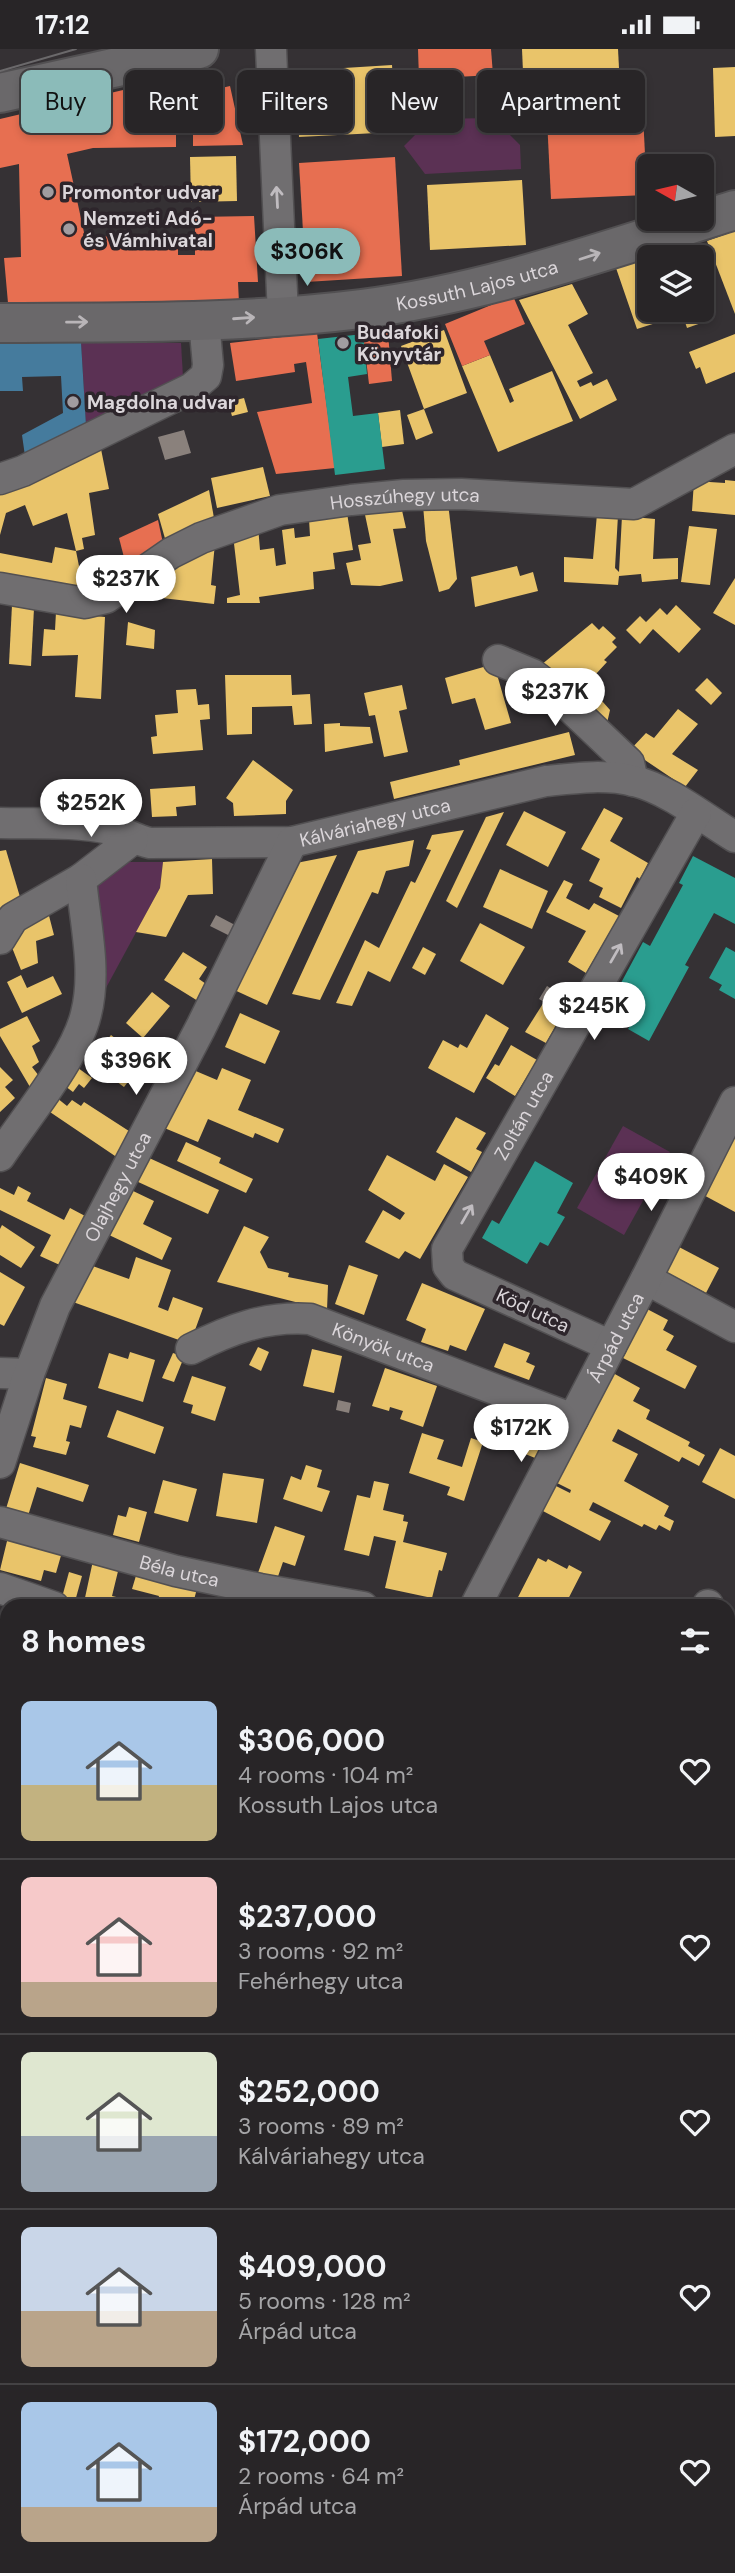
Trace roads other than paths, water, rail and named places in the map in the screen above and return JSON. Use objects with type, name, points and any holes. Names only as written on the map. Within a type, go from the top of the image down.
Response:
[{"type":"main road","points":[[0,93],[199,49]]},
{"type":"main road","name":"Kossuth Lajos utca","points":[[0,323],[204,321],[360,309],[454,293],[538,272],[735,209]]},
{"type":"street","points":[[271,49],[283,315]]},
{"type":"street","points":[[0,479],[23,471],[192,388],[206,376],[208,365],[204,321]]},
{"type":"street","name":"Hosszúhegy utca","points":[[0,588],[85,603],[106,598],[171,553],[201,538],[280,510],[377,497],[438,494],[634,504],[735,449]]},
{"type":"street","points":[[498,660],[532,674],[549,687],[629,763],[633,781]]},
{"type":"street","name":"Kálváriahegy utca","points":[[0,823],[93,826],[113,829],[133,839],[150,843],[292,842],[546,781],[582,777],[633,781],[654,787],[735,837]]},
{"type":"street","name":"Zoltán utca","points":[[455,1275],[448,1266],[447,1249],[696,813]]},
{"type":"street","points":[[0,939],[13,918],[81,879],[133,839]]},
{"type":"street","name":"Olajhegy utca","points":[[0,1463],[15,1374],[55,1306],[201,1027],[292,842]]},
{"type":"street","points":[[0,1156],[76,1043],[87,1013],[91,975],[81,879]]},
{"type":"street","name":"Árpád utca","points":[[479,1599],[735,1102]]},
{"type":"street","name":"Köd utca","points":[[455,1275],[611,1346]]},
{"type":"street","points":[[646,1279],[735,1327]]},
{"type":"street","name":"Könyök utca","points":[[191,1349],[226,1331],[283,1317],[310,1319],[573,1419]]},
{"type":"street","name":"Béla utca","points":[[0,1522],[176,1571],[317,1599]]},
{"type":"street","points":[[0,1588],[31,1599]]},
{"type":"tram line","points":[[0,71],[76,49]]},
{"type":"place","name":"Promontor udvar","points":[[48,192]]},
{"type":"place","name":"Nemzeti Adó- és Vámhivatal","points":[[69,229]]},
{"type":"place","name":"Budafoki Könyvtár","points":[[343,343]]},
{"type":"place","name":"Magdolna udvar","points":[[73,402]]}]
